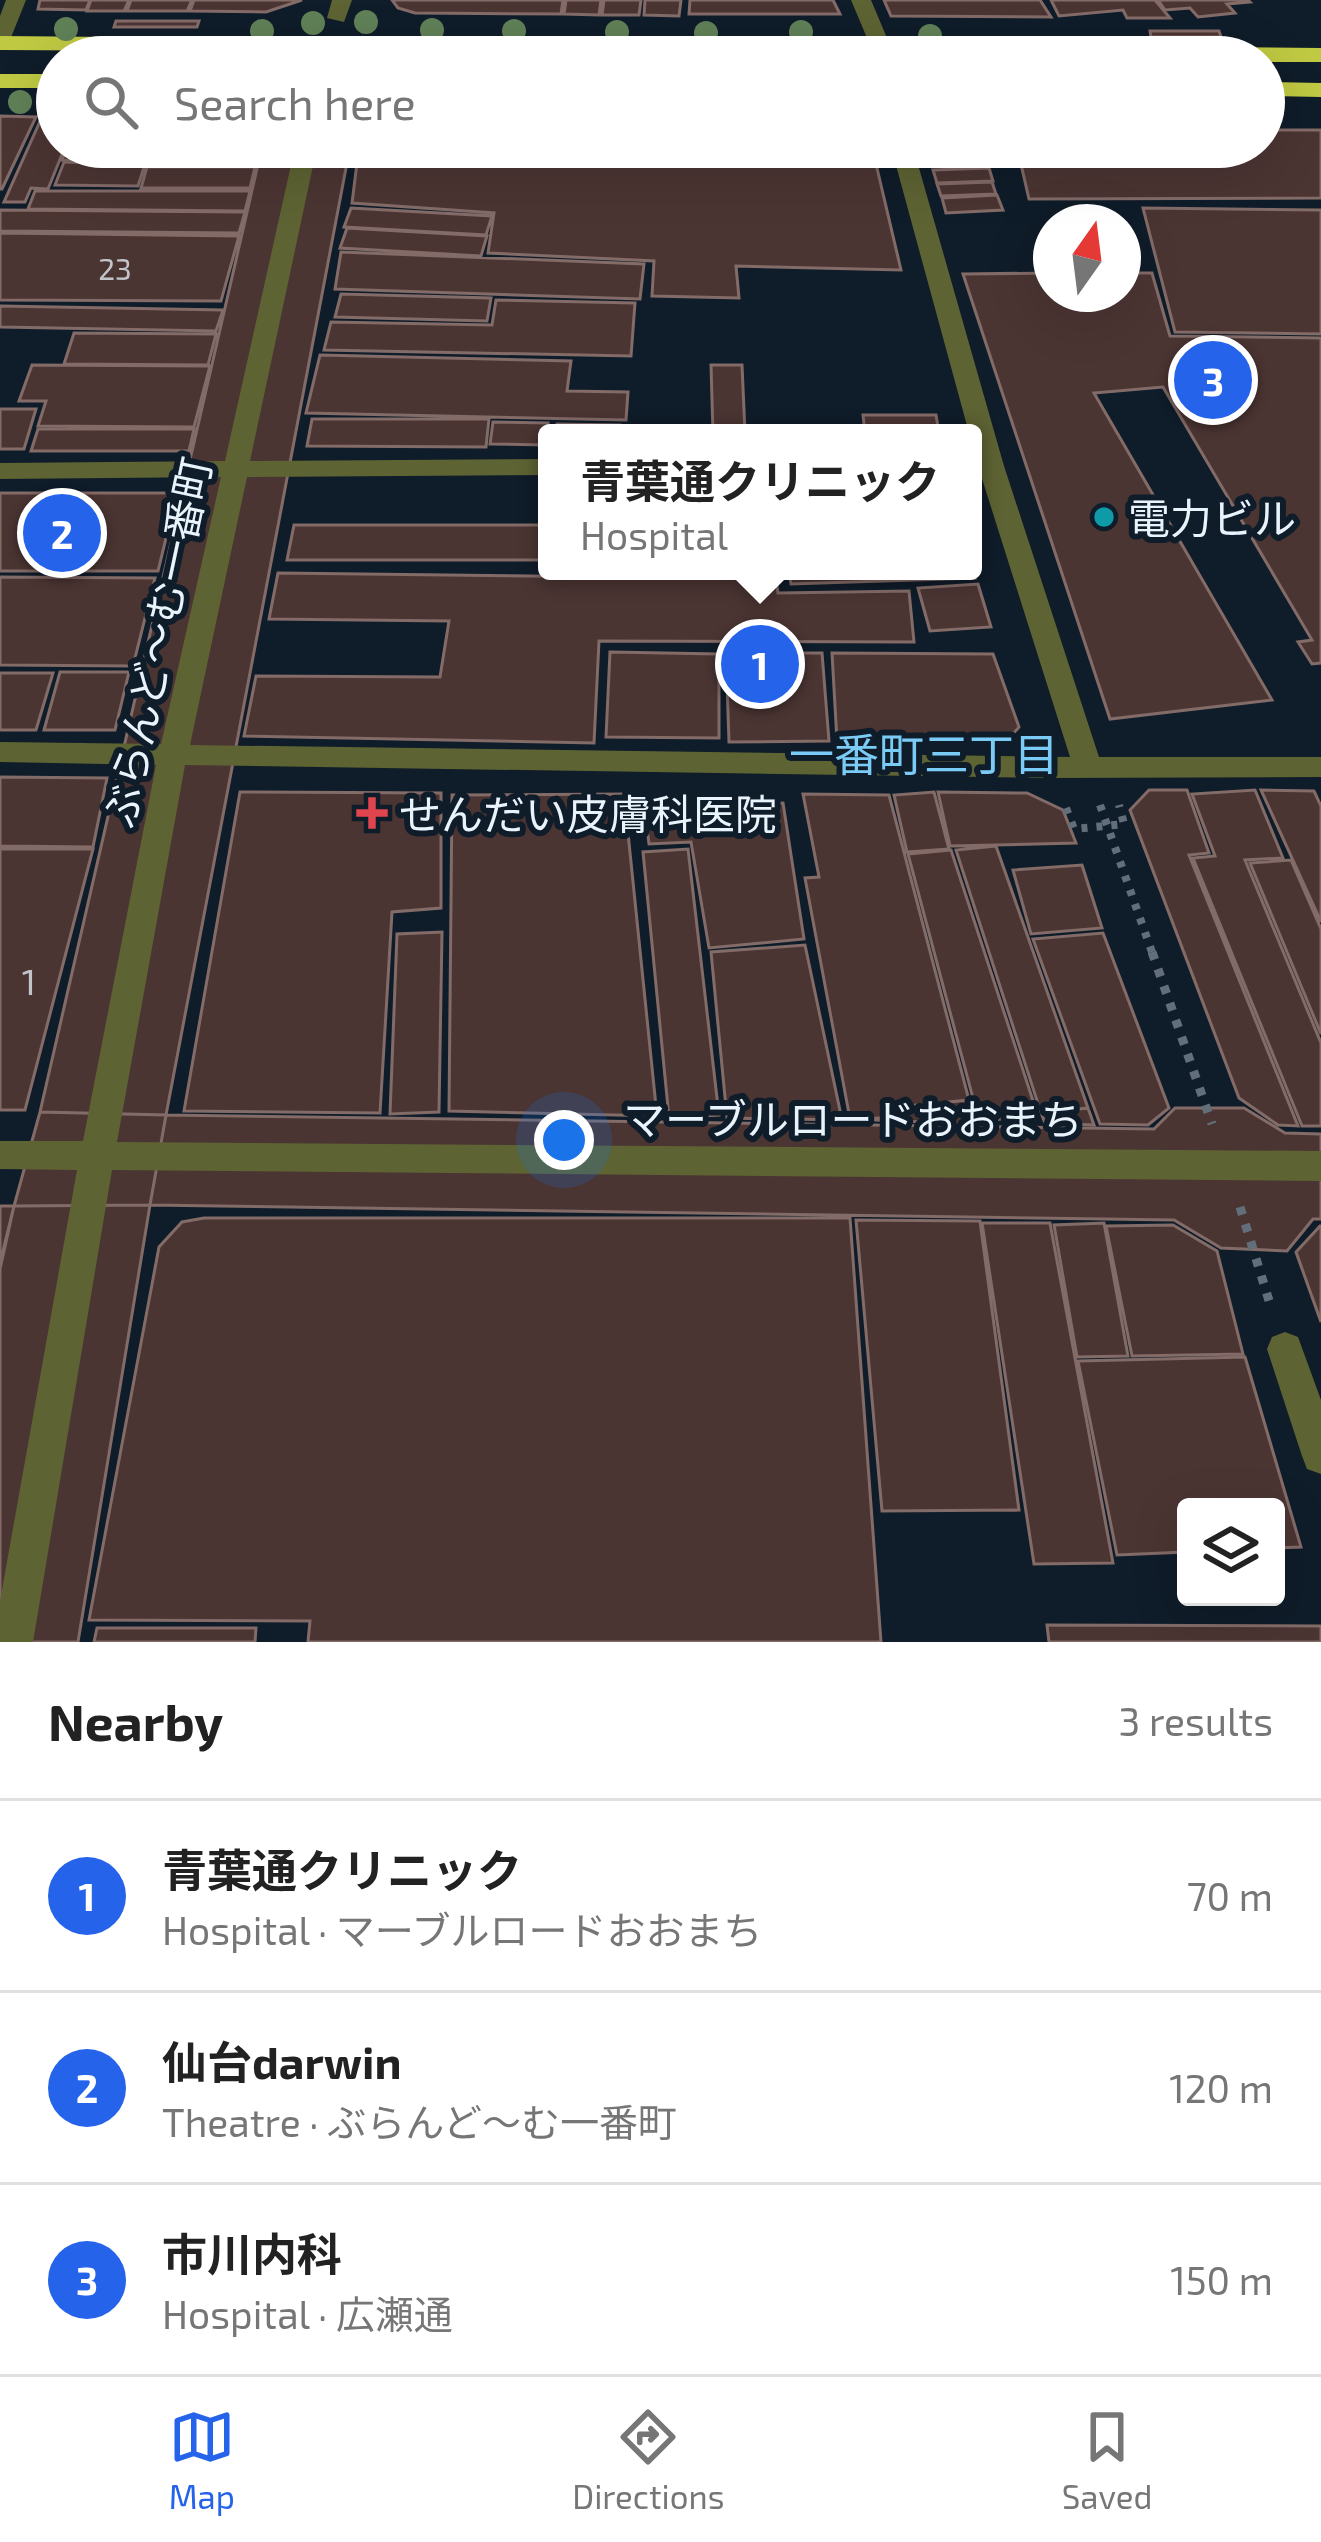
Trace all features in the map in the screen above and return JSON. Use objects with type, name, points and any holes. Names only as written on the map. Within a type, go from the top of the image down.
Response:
[{"type":"highway","points":[[0,42],[36,42]]},
{"type":"highway","points":[[1285,55],[1321,55]]},
{"type":"highway","points":[[0,81],[36,81]]},
{"type":"highway","points":[[1285,89],[1321,90]]},
{"type":"street","points":[[0,42],[16,0]]},
{"type":"street","points":[[862,0],[877,36]]},
{"type":"street","name":"ぶらんど～む一番町","points":[[14,1642],[97,1156],[173,754],[301,168]]},
{"type":"street","points":[[907,168],[971,424]]},
{"type":"street","points":[[982,466],[1088,768]]},
{"type":"street","points":[[0,471],[538,467]]},
{"type":"street","points":[[0,752],[1088,768],[1321,766]]},
{"type":"street","name":"マーブルロードおおまち","points":[[0,1155],[1321,1166]]},
{"type":"street","points":[[1285,1348],[1321,1456]]},
{"type":"path","points":[[1057,791],[1074,829],[1108,826]]},
{"type":"path","points":[[1103,815],[1227,1166],[1285,1348]]},
{"type":"building","points":[[40,0],[90,0],[86,10],[38,9]]},
{"type":"building","points":[[91,0],[129,0],[124,11],[87,11]]},
{"type":"building","points":[[131,0],[192,0],[187,11],[127,11]]},
{"type":"building","points":[[194,0],[302,0],[266,12],[190,11]]},
{"type":"building","points":[[392,0],[563,0],[561,14],[415,13],[398,8]]},
{"type":"building","points":[[566,0],[601,0],[599,15],[564,14]]},
{"type":"building","points":[[604,0],[641,0],[639,15],[602,15]]},
{"type":"building","points":[[645,0],[681,0],[679,16],[644,15]]},
{"type":"building","points":[[690,0],[833,0],[840,14],[689,14]]},
{"type":"building","points":[[884,0],[1040,0],[1051,17],[891,16]]},
{"type":"building","points":[[1051,0],[1155,0],[1170,18],[1127,18],[1123,10],[1059,16]]},
{"type":"building","points":[[1158,0],[1250,2],[1227,4],[1235,13],[1198,17],[1190,8],[1165,10]]},
{"type":"building","points":[[116,21],[199,21],[197,27],[114,27]]},
{"type":"building","points":[[1150,31],[1219,31],[1221,36],[1151,36]]},
{"type":"building","points":[[0,116],[36,117],[2,189],[0,189]]},
{"type":"building","points":[[36,130],[36,168],[56,168],[48,189],[31,188],[25,202],[4,202]]},
{"type":"building","points":[[1285,130],[1321,130],[1321,198],[1029,199],[1022,168],[1285,168]]},
{"type":"building","points":[[62,168],[144,168],[138,186],[55,185]]},
{"type":"building","points":[[147,168],[255,168],[250,188],[141,188]]},
{"type":"building","points":[[257,168],[346,168],[166,1115],[40,1112]]},
{"type":"building","points":[[356,168],[877,168],[901,270],[736,266],[739,298],[652,296],[654,261],[488,253],[494,213],[352,203]]},
{"type":"building","points":[[989,168],[993,181],[937,183],[933,170]]},
{"type":"building","points":[[992,182],[996,194],[941,196],[937,184]]},
{"type":"building","points":[[35,191],[250,191],[245,211],[28,209]]},
{"type":"building","points":[[997,195],[1003,210],[946,213],[942,198]]},
{"type":"building","points":[[351,208],[492,216],[486,235],[344,227]]},
{"type":"building","points":[[1143,208],[1321,210],[1321,334],[1175,332]]},
{"type":"building","points":[[0,210],[245,212],[239,233],[0,231]]},
{"type":"building","points":[[347,228],[487,236],[481,256],[340,248]]},
{"type":"building","points":[[0,233],[239,236],[221,301],[0,300]]},
{"type":"building","points":[[341,252],[644,264],[640,299],[335,289]]},
{"type":"building","name":"電力ビル","points":[[1033,273],[1033,312],[1141,312],[1141,273],[1152,273],[1170,336],[1321,338],[1321,663],[1312,664],[1298,642],[1312,640],[1163,387],[1094,393],[1272,700],[1110,719],[963,274]]},
{"type":"building","points":[[341,294],[491,298],[487,321],[335,317]]},
{"type":"building","points":[[496,300],[635,303],[631,356],[324,350],[331,322],[492,325]]},
{"type":"building","points":[[0,306],[223,310],[216,331],[0,327]]},
{"type":"building","points":[[74,333],[216,334],[208,365],[64,364]]},
{"type":"building","points":[[320,355],[571,361],[567,391],[628,392],[626,420],[306,413]]},
{"type":"building","points":[[32,365],[210,366],[194,427],[38,426],[46,401],[19,401]]},
{"type":"building","points":[[711,365],[742,365],[745,424],[713,424]]},
{"type":"building","points":[[0,409],[36,409],[24,449],[0,449]]},
{"type":"building","points":[[863,415],[936,415],[938,424],[864,424]]},
{"type":"building","points":[[312,419],[489,419],[486,447],[307,446]]},
{"type":"building","points":[[493,422],[548,423],[538,424],[538,445],[490,444]]},
{"type":"building","points":[[38,429],[194,429],[189,451],[31,451]]},
{"type":"building","points":[[0,493],[177,493],[158,571],[0,571]]},
{"type":"building","points":[[294,525],[538,525],[538,560],[287,560]]},
{"type":"building","points":[[278,573],[776,580],[778,593],[909,591],[914,642],[599,641],[594,743],[244,736],[256,676],[440,677],[449,621],[269,619]]},
{"type":"building","points":[[0,577],[155,578],[133,666],[0,665]]},
{"type":"building","points":[[790,580],[914,580],[791,584]]},
{"type":"building","points":[[978,584],[991,627],[930,631],[918,588]]},
{"type":"building","points":[[610,652],[719,654],[719,738],[606,737]]},
{"type":"building","points":[[726,653],[822,653],[829,741],[729,742]]},
{"type":"building","points":[[832,653],[993,654],[1019,727],[1006,743],[837,741]]},
{"type":"building","points":[[60,672],[129,672],[115,730],[44,730]]},
{"type":"building","points":[[0,673],[53,673],[36,730],[0,730]]},
{"type":"building","points":[[0,777],[107,778],[93,847],[0,846]]},
{"type":"building","points":[[1149,790],[1187,790],[1209,853],[1189,855],[1298,1126],[1278,1125],[1239,1098],[1130,810]]},
{"type":"building","points":[[1255,790],[1283,858],[1245,860],[1321,1043],[1321,1126],[1302,1126],[1193,858],[1215,856],[1192,794]]},
{"type":"building","points":[[1261,790],[1314,791],[1321,806],[1321,922]]},
{"type":"building","points":[[240,792],[441,793],[441,908],[392,912],[380,1113],[184,1111]]},
{"type":"building","points":[[934,792],[949,849],[907,852],[894,795]]},
{"type":"building","points":[[938,792],[1027,793],[1063,810],[1076,843],[950,846]]},
{"type":"building","points":[[624,794],[657,1116],[449,1111],[452,795]]},
{"type":"building","points":[[803,794],[889,795],[969,1100],[906,1106],[909,1117],[850,1119],[805,878],[819,877]]},
{"type":"building","points":[[783,803],[804,939],[709,948],[691,842],[649,844],[644,805]]},
{"type":"building","points":[[996,846],[1088,1108],[1041,1113],[956,850]]},
{"type":"building","points":[[0,849],[93,849],[25,1110],[0,1110]]},
{"type":"building","points":[[688,849],[719,1115],[669,1118],[643,852]]},
{"type":"building","points":[[951,850],[1038,1116],[979,1121],[908,854]]},
{"type":"building","points":[[1291,860],[1321,929],[1321,1034],[1250,863]]},
{"type":"building","points":[[1082,865],[1102,928],[1031,934],[1013,870]]},
{"type":"building","points":[[442,932],[439,1112],[390,1114],[397,934]]},
{"type":"building","points":[[1103,933],[1169,1108],[1148,1125],[1100,1124],[1033,939]]},
{"type":"building","points":[[805,945],[842,1120],[727,1118],[711,952]]},
{"type":"building","points":[[969,1100],[974,1124],[850,1119],[909,1117],[906,1106]]},
{"type":"building","points":[[1088,1108],[1094,1125],[1045,1123],[1041,1113]]},
{"type":"building","points":[[1175,1108],[1244,1108],[1285,1133],[1321,1134],[1321,1219],[1313,1219],[1287,1251],[1221,1248],[1174,1220],[150,1205],[166,1115],[1154,1129]]},
{"type":"building","points":[[40,1112],[166,1115],[150,1205],[14,1206]]},
{"type":"building","points":[[150,1205],[78,1642],[0,1642],[0,1269],[14,1206]]},
{"type":"building","points":[[0,1206],[14,1206],[0,1263]]},
{"type":"building","points":[[204,1218],[850,1218],[881,1642],[308,1642],[310,1621],[89,1620],[159,1247],[182,1222]]},
{"type":"building","points":[[856,1220],[980,1221],[1019,1510],[882,1511]]},
{"type":"building","points":[[982,1223],[1050,1223],[1113,1563],[1034,1564]]},
{"type":"building","points":[[1104,1223],[1128,1356],[1077,1357],[1054,1225]]},
{"type":"building","points":[[1173,1225],[1217,1251],[1243,1354],[1132,1356],[1106,1226]]},
{"type":"building","points":[[1321,1226],[1321,1322],[1296,1252]]},
{"type":"building","points":[[1245,1357],[1301,1547],[1285,1548],[1285,1498],[1177,1498],[1177,1552],[1117,1555],[1078,1361]]},
{"type":"building","points":[[1047,1625],[1321,1626],[1321,1642],[1049,1642]]},
{"type":"building","points":[[97,1628],[256,1628],[255,1642],[94,1642]]},
{"type":"place","name":"市川内科","points":[[1213,380]]},
{"type":"place","name":"電力ビル","points":[[1104,517]]},
{"type":"place","name":"仙台darwin","points":[[62,533]]},
{"type":"place","name":"青葉通クリニック","points":[[760,664]]},
{"type":"place","name":"せんだい皮膚科医院","points":[[372,813]]},
{"type":"district","name":"一番町三丁目","points":[[924,753]]}]
